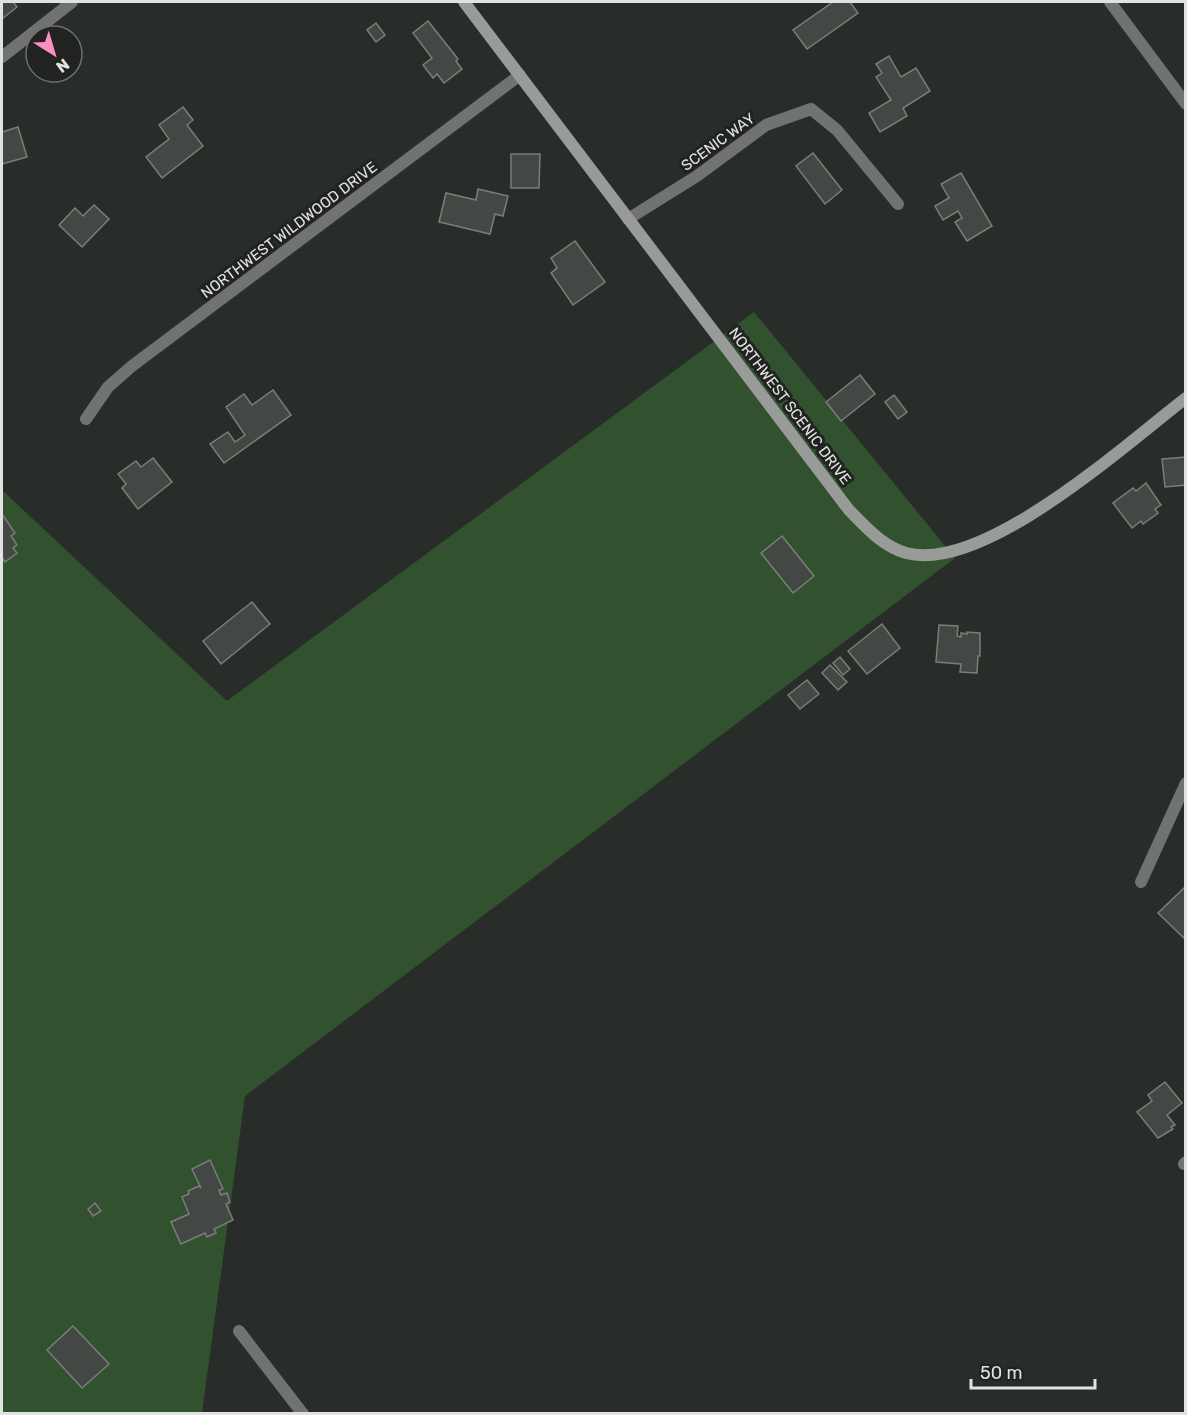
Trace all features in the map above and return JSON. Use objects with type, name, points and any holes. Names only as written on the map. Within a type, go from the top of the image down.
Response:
[{"type":"street","points":[[2,57],[72,2]]},
{"type":"street","name":"NORTHWEST SCENIC DRIVE","points":[[464,2],[849,510],[872,534],[889,546],[906,553],[939,555],[971,547],[991,538],[1062,494],[1185,398]]},
{"type":"street","points":[[1110,2],[1185,104]]},
{"type":"street","name":"NORTHWEST WILDWOOD DRIVE","points":[[86,419],[108,387],[132,366],[520,75]]},
{"type":"street","name":"SCENIC WAY","points":[[628,219],[697,176],[766,125],[811,109],[837,130],[898,204]]},
{"type":"street","points":[[1141,882],[1185,783]]},
{"type":"street","points":[[239,1331],[303,1413]]},
{"type":"green space","points":[[754,312],[955,558],[245,1096],[202,1413],[2,1413],[2,490],[227,701]]},
{"type":"building","points":[[2,2],[13,2],[17,7],[2,19]]},
{"type":"building","points":[[833,2],[850,2],[858,13],[807,49],[793,30]]},
{"type":"building","points":[[428,21],[458,59],[456,61],[462,69],[444,83],[437,74],[433,78],[423,65],[432,58],[413,33]]},
{"type":"building","points":[[376,23],[385,35],[376,42],[367,30]]},
{"type":"building","points":[[889,56],[901,77],[916,68],[930,91],[903,108],[907,116],[880,132],[869,113],[891,100],[876,77],[882,73],[876,64]]},
{"type":"building","points":[[183,107],[193,120],[187,125],[203,146],[162,178],[146,157],[169,139],[159,125]]},
{"type":"building","points":[[18,127],[27,157],[2,164],[2,132]]},
{"type":"building","points":[[813,153],[842,190],[825,204],[796,166]]},
{"type":"building","points":[[511,154],[540,154],[539,188],[511,188]]},
{"type":"building","points":[[961,173],[992,226],[967,241],[955,222],[962,218],[958,211],[943,220],[935,206],[949,198],[941,184]]},
{"type":"building","points":[[478,189],[508,196],[503,216],[495,214],[490,234],[439,222],[446,193],[476,200]]},
{"type":"building","points":[[94,205],[109,219],[82,247],[59,225],[75,208],[83,216]]},
{"type":"building","points":[[575,241],[605,282],[573,305],[551,273],[557,268],[551,258]]},
{"type":"building","points":[[860,375],[875,394],[841,421],[826,402]]},
{"type":"building","points":[[273,390],[291,415],[224,463],[210,444],[228,432],[235,442],[245,435],[226,407],[244,394],[252,405]]},
{"type":"building","points":[[894,395],[907,412],[898,419],[885,402]]},
{"type":"building","points":[[1186,457],[1186,485],[1165,487],[1162,459]]},
{"type":"building","points":[[153,458],[172,482],[138,509],[122,488],[126,484],[118,474],[136,461],[141,467]]},
{"type":"building","points":[[1146,483],[1161,505],[1155,509],[1158,513],[1143,524],[1141,521],[1132,528],[1113,503],[1133,488],[1136,491]]},
{"type":"building","points":[[2,514],[15,533],[11,536],[17,545],[13,548],[17,553],[5,562],[2,557]]},
{"type":"building","points":[[782,536],[814,576],[793,593],[761,553]]},
{"type":"building","points":[[252,602],[270,624],[221,664],[203,641]]},
{"type":"building","points":[[882,624],[900,648],[867,674],[848,651]]},
{"type":"building","points":[[939,625],[958,626],[957,636],[961,637],[961,633],[980,633],[977,673],[960,672],[961,664],[936,662]]},
{"type":"building","points":[[840,657],[850,669],[843,675],[833,663]]},
{"type":"building","points":[[830,665],[847,682],[838,690],[822,673]]},
{"type":"building","points":[[807,680],[819,694],[800,709],[788,695]]},
{"type":"building","points":[[1186,886],[1186,940],[1158,913]]},
{"type":"building","points":[[1165,1082],[1182,1103],[1167,1115],[1175,1125],[1171,1127],[1173,1129],[1158,1138],[1137,1112],[1152,1101],[1148,1095]]},
{"type":"building","points":[[210,1160],[223,1189],[219,1190],[221,1195],[227,1193],[230,1202],[226,1204],[233,1220],[214,1229],[216,1233],[207,1237],[205,1233],[181,1244],[171,1222],[189,1214],[182,1197],[189,1194],[188,1191],[199,1186],[201,1188],[192,1169]]},
{"type":"building","points":[[95,1203],[101,1211],[93,1216],[88,1209]]},
{"type":"building","points":[[73,1326],[109,1364],[82,1388],[47,1350]]}]
